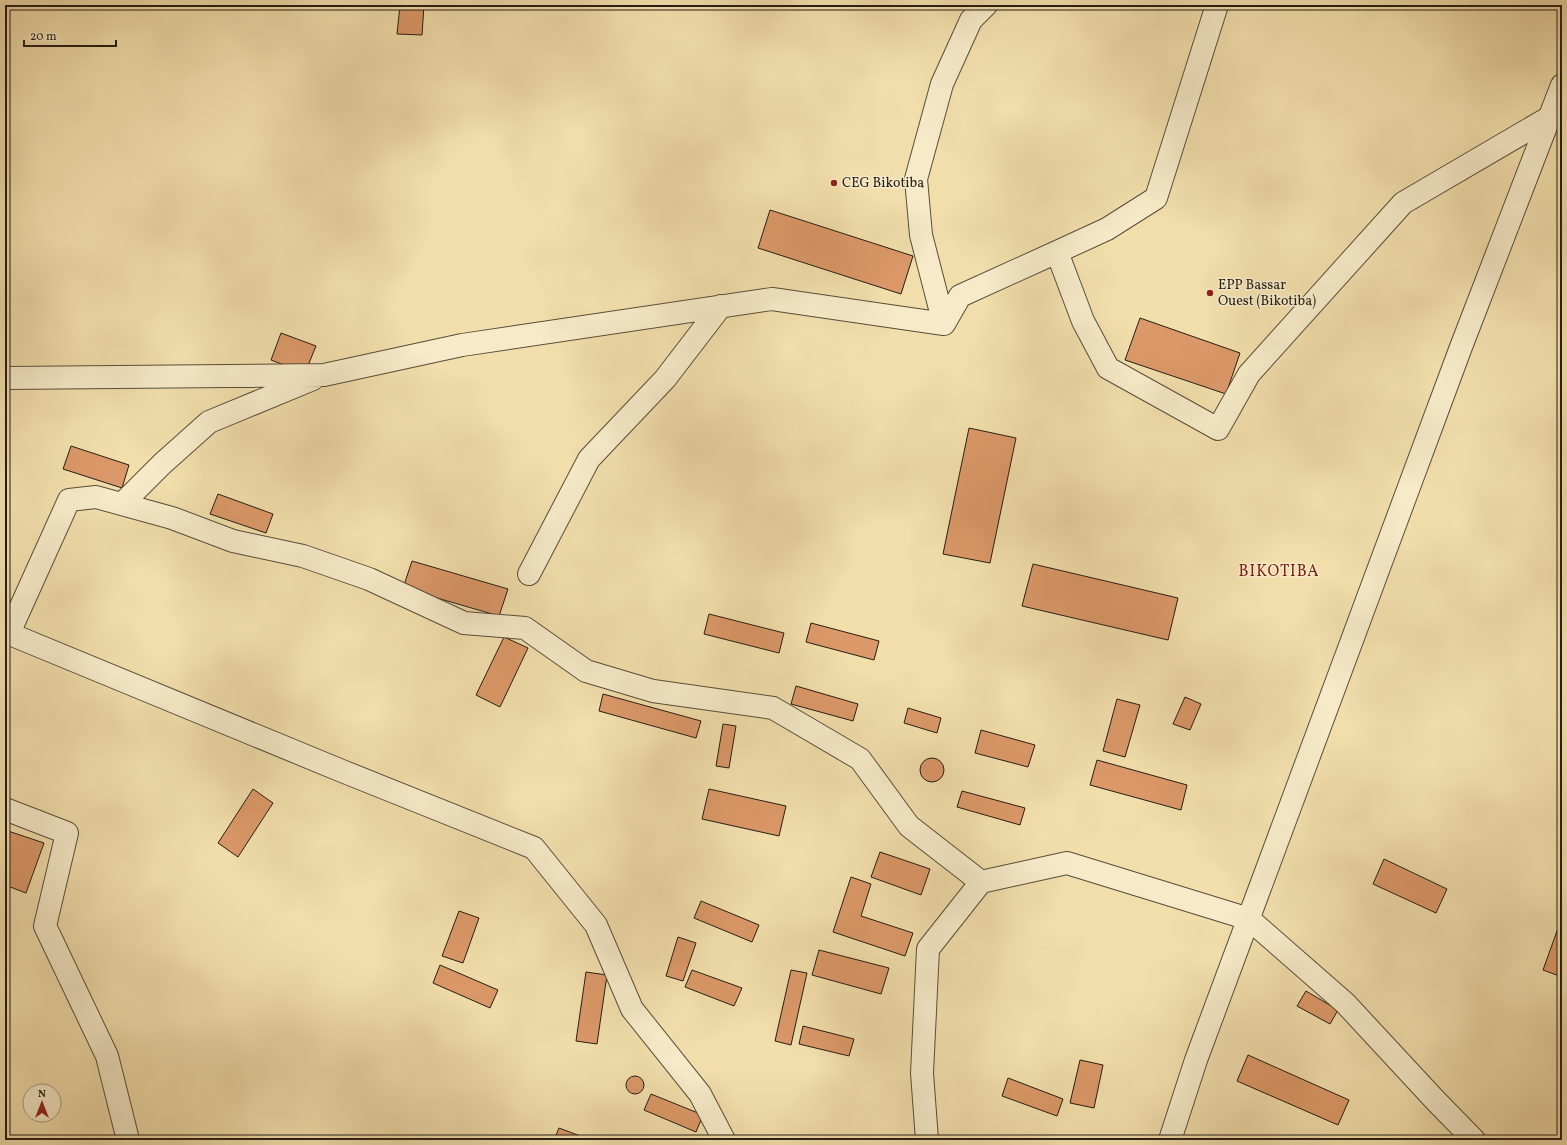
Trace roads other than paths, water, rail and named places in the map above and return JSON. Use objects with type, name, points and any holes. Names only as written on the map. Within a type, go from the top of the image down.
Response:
[{"type":"street","points":[[944,324],[921,235],[916,179],[942,84],[971,20],[986,5]]},
{"type":"street","points":[[944,324],[960,296],[1107,229],[1156,198],[1217,5]]},
{"type":"street","points":[[1170,1140],[1196,1060],[1462,347],[1562,85]]},
{"type":"street","points":[[1057,252],[1082,321],[1108,368],[1218,429],[1249,374],[1403,203],[1550,117]]},
{"type":"street","points":[[122,504],[162,464],[210,422],[324,374],[462,345],[772,299],[944,324]]},
{"type":"street","points":[[529,574],[589,459],[665,379],[721,306]]},
{"type":"street","points":[[5,378],[324,374]]},
{"type":"street","points":[[724,1140],[700,1094],[632,1009],[596,925],[534,848],[342,771],[7,632],[69,500],[96,497],[172,518],[233,541],[303,556],[369,579],[464,623],[525,628],[586,671],[653,691],[773,708],[860,759],[909,826],[981,882]]},
{"type":"street","points":[[5,809],[66,833],[45,926],[107,1056],[128,1140]]},
{"type":"street","points":[[927,1140],[922,1073],[928,949],[981,882],[1067,863],[1249,919],[1345,1003],[1474,1140]]},
{"type":"place","name":"CEG Bikotiba","points":[[834,183]]},
{"type":"place","name":"EPP Bassar Ouest (Bikotiba)","points":[[1210,293]]},
{"type":"district","name":"BIKOTIBA","points":[[1279,572]]}]
